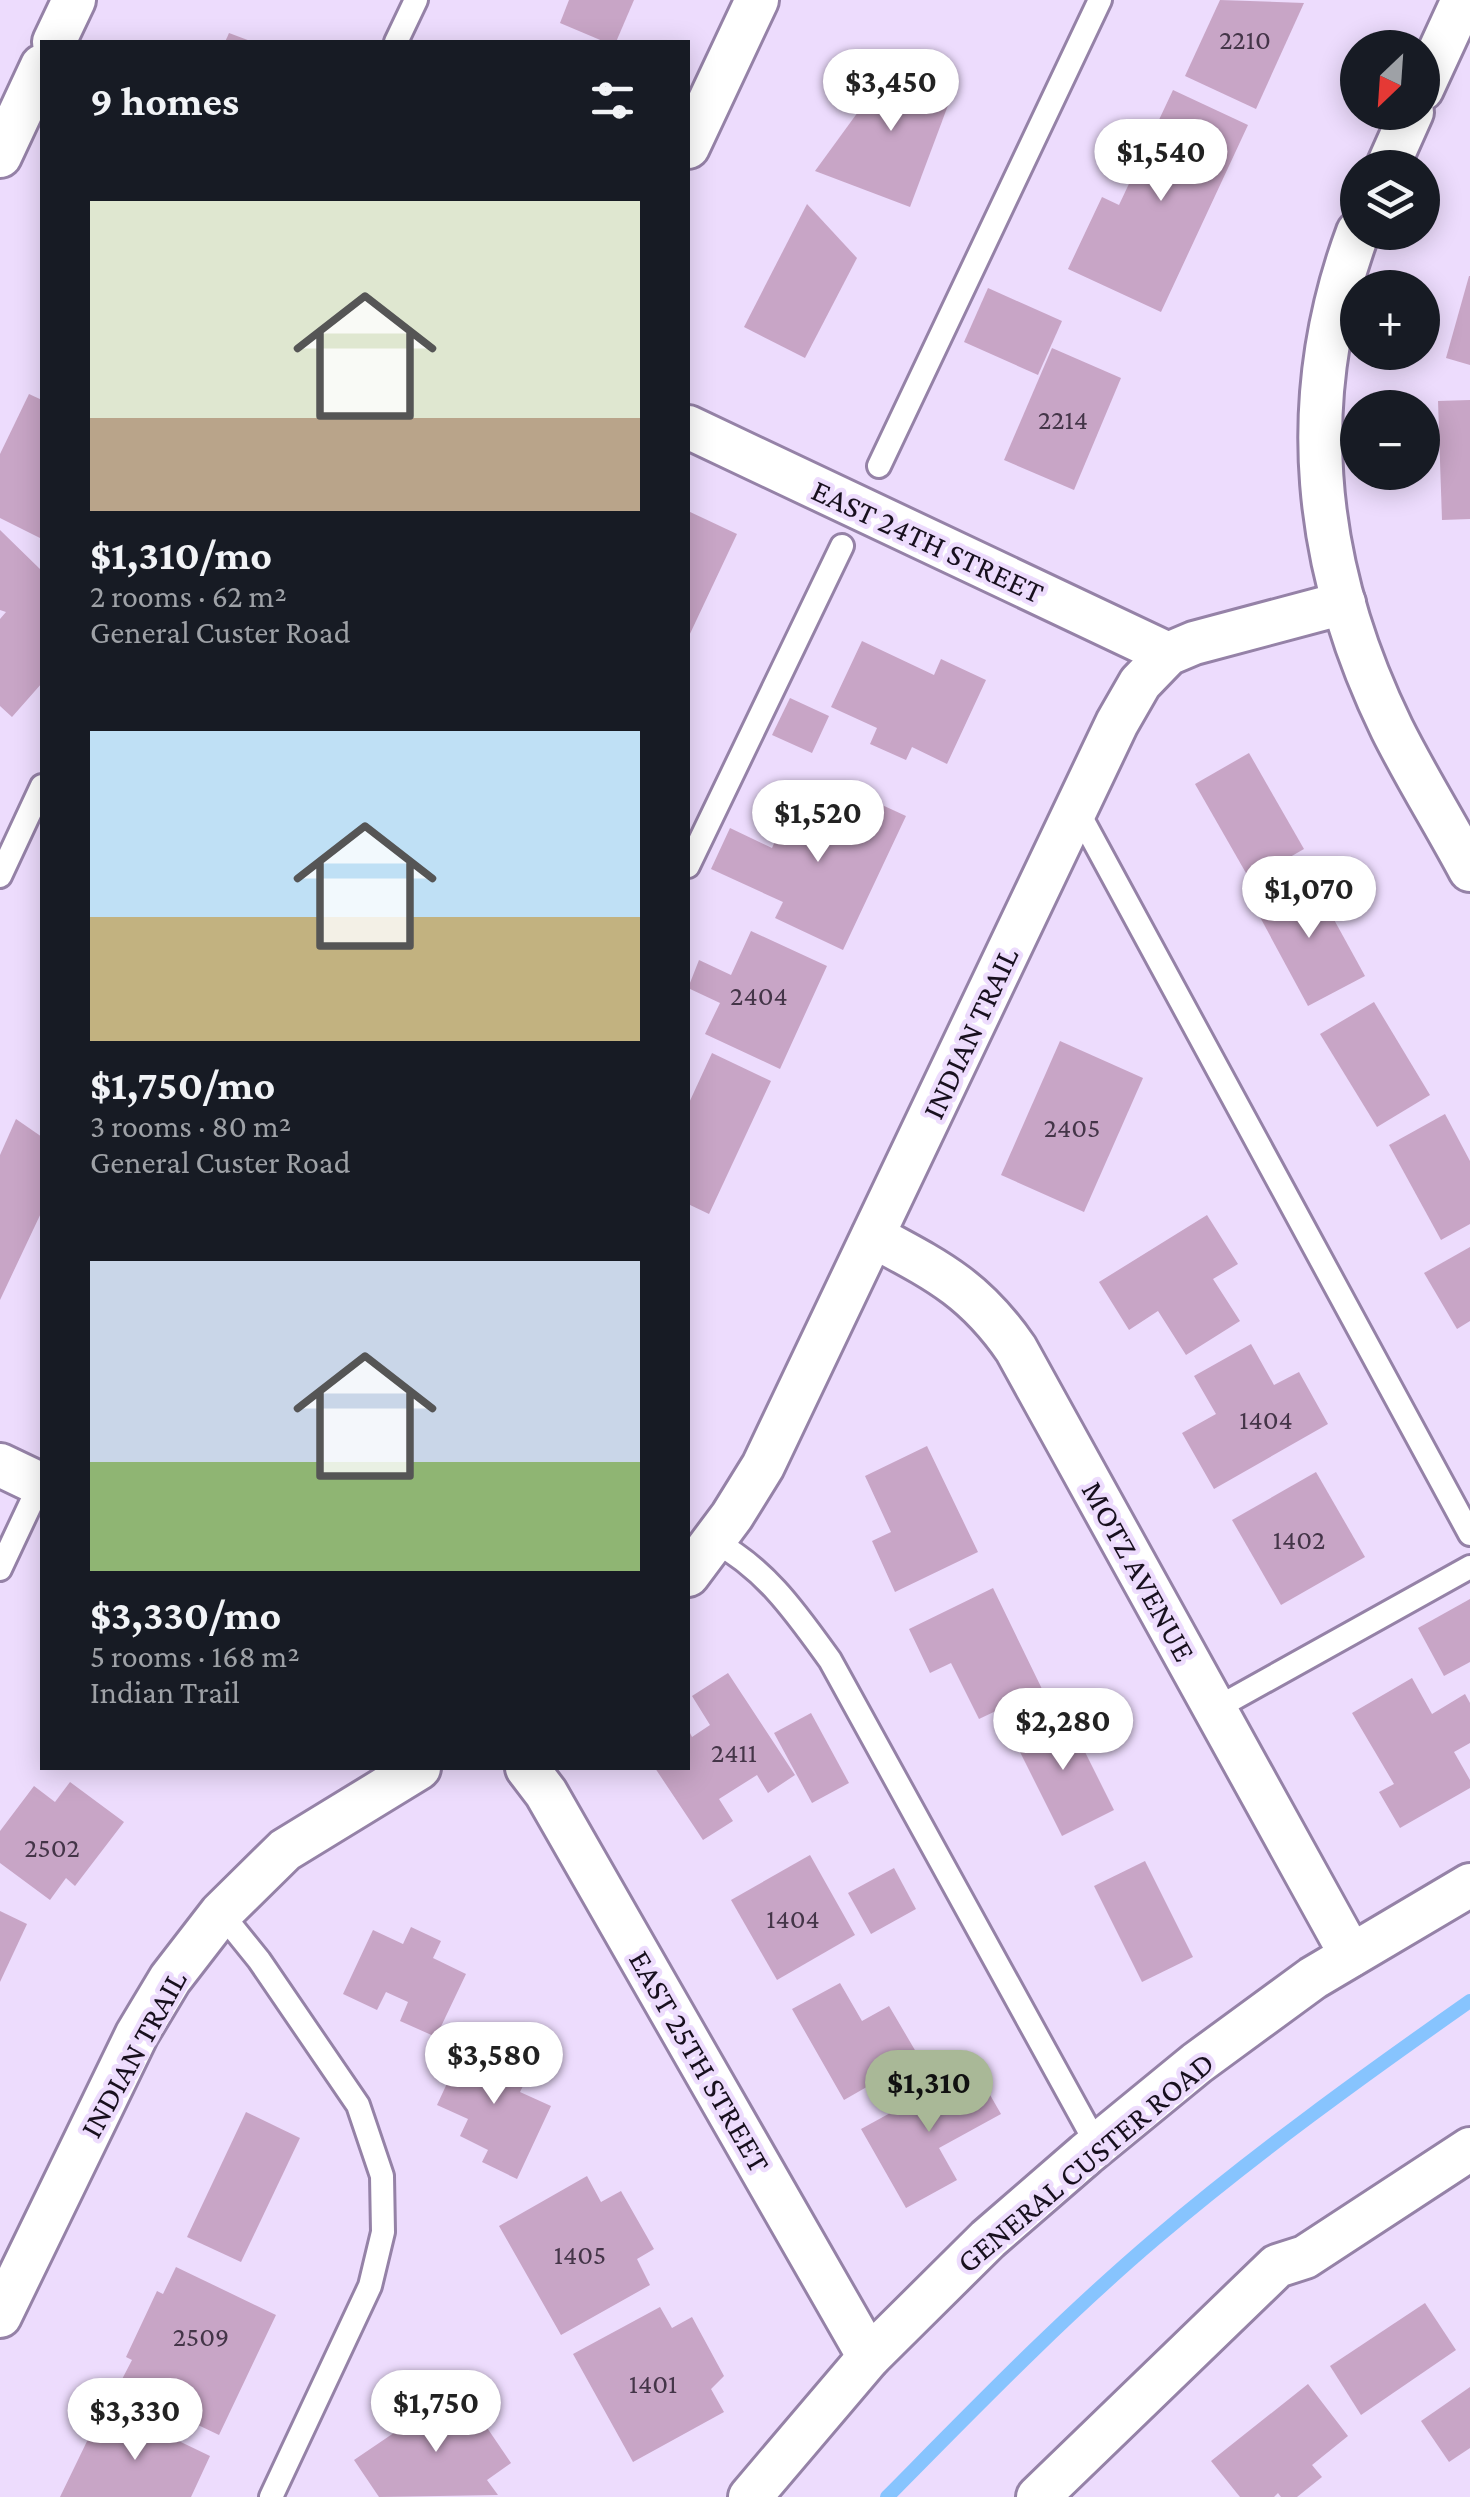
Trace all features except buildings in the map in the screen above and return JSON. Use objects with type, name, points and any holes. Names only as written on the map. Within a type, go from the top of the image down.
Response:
[{"type":"street","points":[[55,40],[74,0]]},
{"type":"street","points":[[690,143],[757,0]]},
{"type":"street","points":[[1440,50],[1463,0]]},
{"type":"street","points":[[0,156],[40,70]]},
{"type":"street","points":[[1352,250],[1332,312],[1325,355],[1319,434],[1323,510],[1344,603],[1393,731],[1470,870]]},
{"type":"street","name":"EAST 24TH STREET","points":[[690,427],[1168,654]]},
{"type":"street","name":"INDIAN TRAIL","points":[[690,1571],[763,1466],[1116,723],[1140,683],[1168,654],[1194,642],[1344,603]]},
{"type":"street","name":"MOTZ AVENUE","points":[[873,1236],[942,1272],[972,1295],[997,1320],[1016,1348],[1351,1955]]},
{"type":"street","points":[[0,1465],[40,1485]]},
{"type":"street","name":"INDIAN TRAIL","points":[[0,2316],[138,2034],[170,1979],[222,1914],[285,1850],[416,1770]]},
{"type":"street","name":"EAST 25TH STREET","points":[[529,1770],[546,1793],[869,2357]]},
{"type":"street","name":"GENERAL CUSTER ROAD","points":[[750,2497],[869,2357],[988,2239],[1096,2145],[1197,2063],[1313,1978],[1470,1886]]},
{"type":"street","points":[[1038,2497],[1277,2266],[1305,2257],[1465,2163]]},
{"type":"lane","points":[[397,40],[416,0]]},
{"type":"lane","points":[[879,466],[1100,0]]},
{"type":"lane","points":[[690,862],[842,546]]},
{"type":"lane","points":[[0,876],[40,790]]},
{"type":"lane","points":[[1076,808],[1470,1534]]},
{"type":"lane","points":[[0,1570],[40,1487]]},
{"type":"lane","points":[[714,1541],[760,1570],[830,1660],[1096,2145]]},
{"type":"lane","points":[[1215,1709],[1470,1567]]},
{"type":"lane","points":[[222,1914],[259,1960],[358,2105],[382,2176],[383,2232],[370,2286],[271,2497]]},
{"type":"waterway","points":[[887,2497],[1052,2333],[1155,2239],[1310,2116],[1470,2001]]}]
